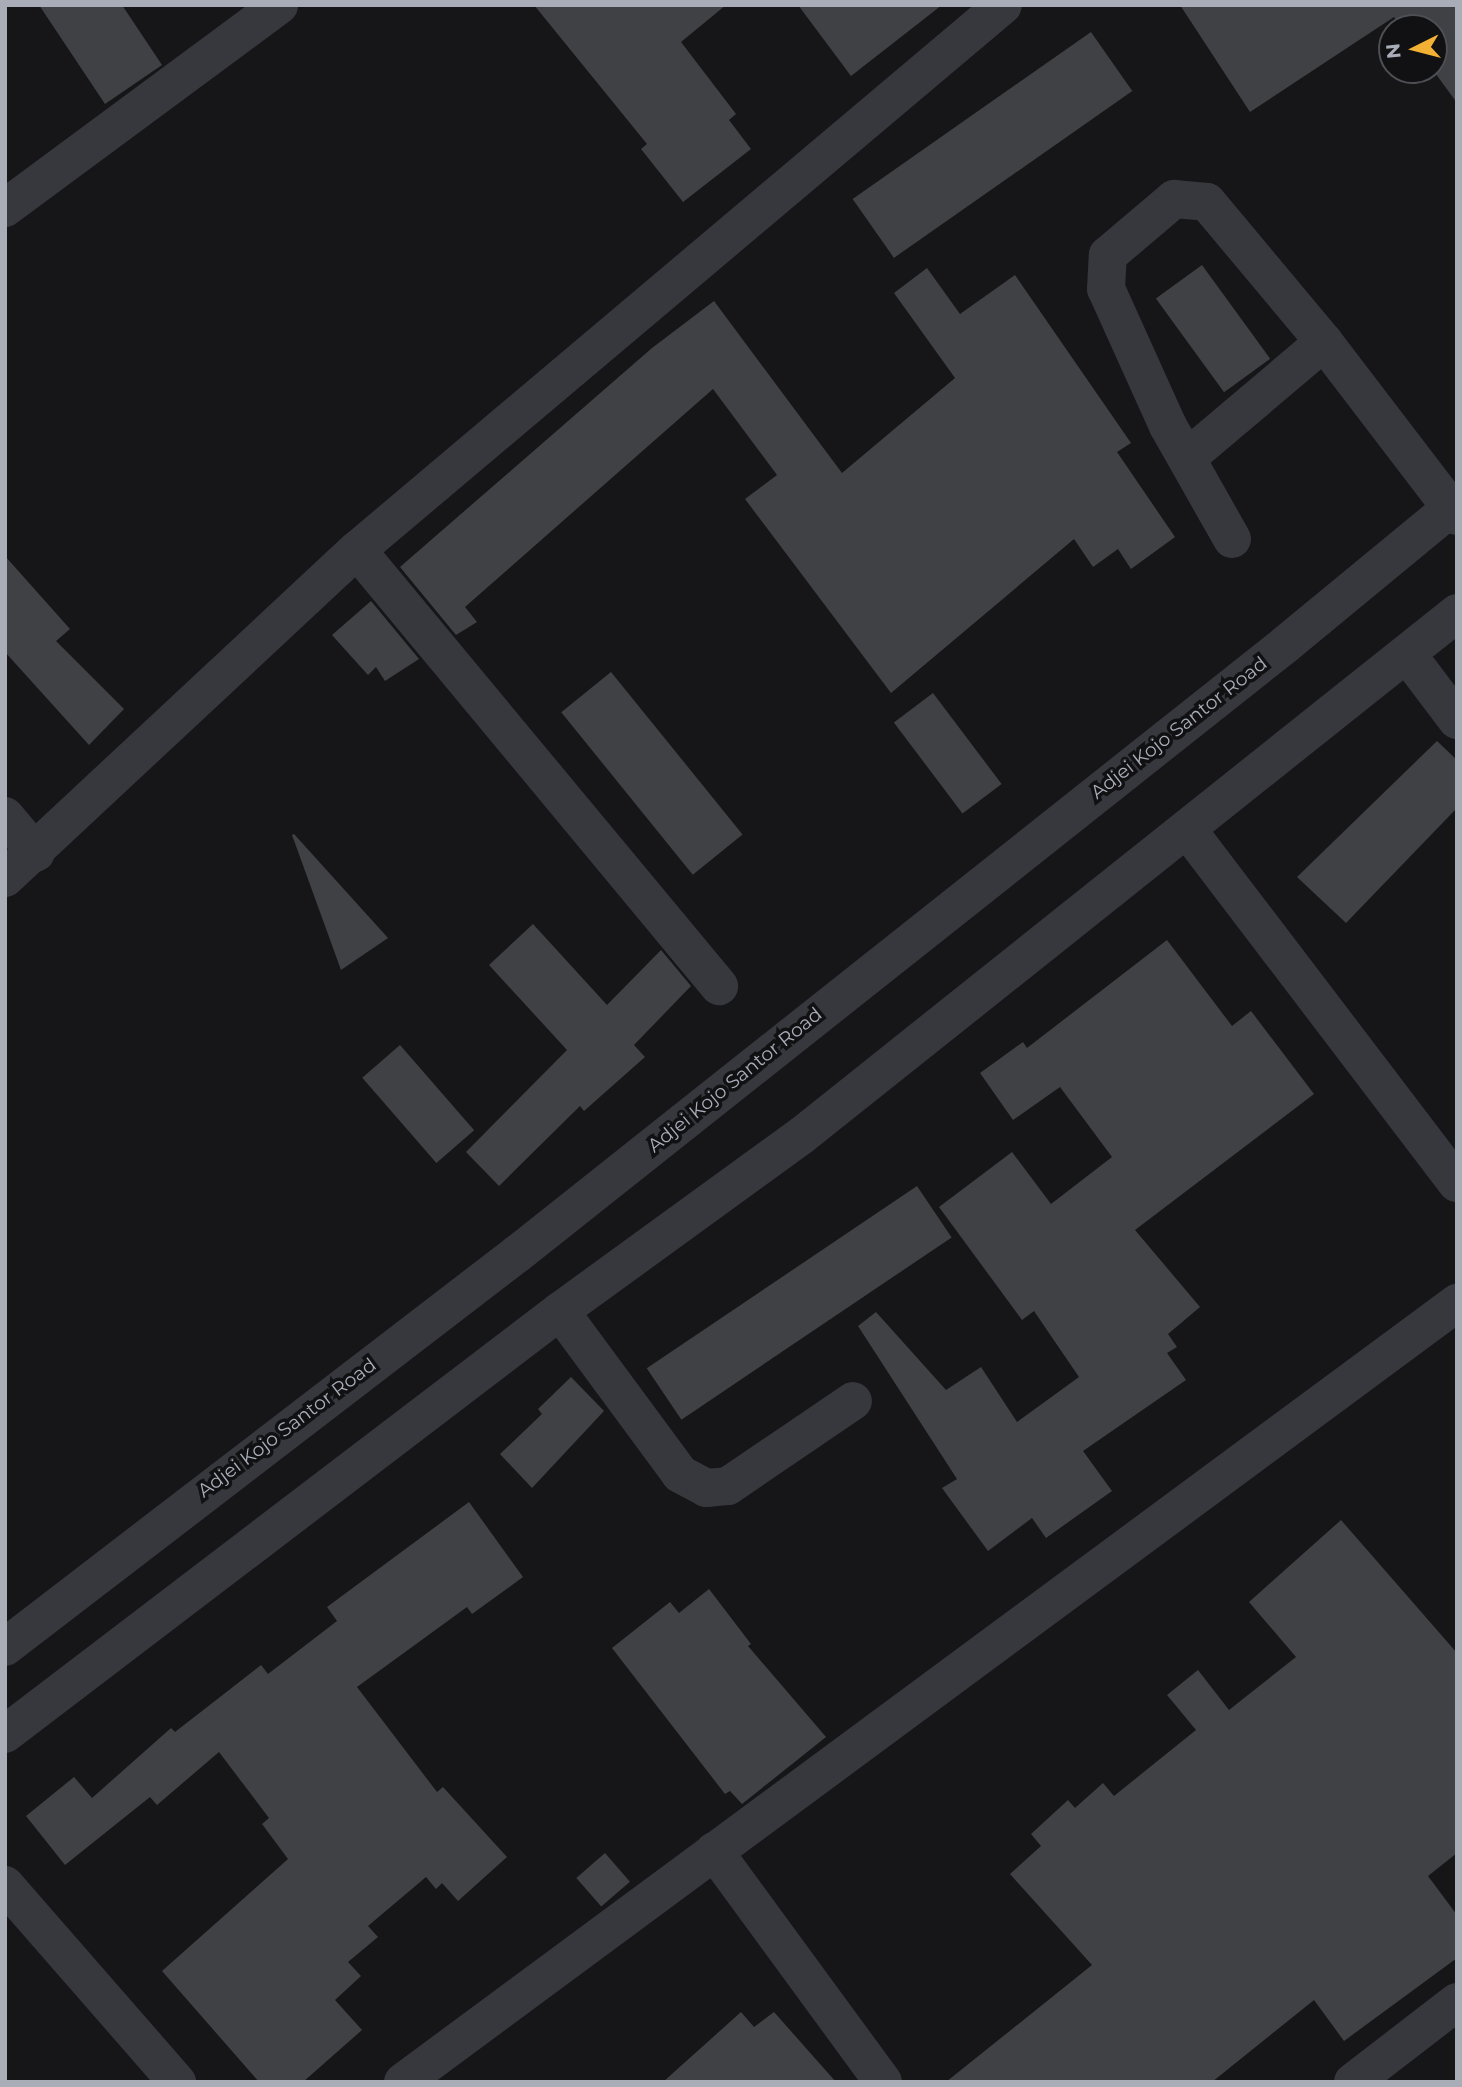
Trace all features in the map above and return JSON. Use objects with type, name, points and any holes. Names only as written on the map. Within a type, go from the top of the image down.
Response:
[{"type":"street","points":[[5,208],[279,5]]},
{"type":"street","points":[[5,878],[36,853],[357,550],[1003,5]]},
{"type":"street","points":[[1233,539],[1168,426],[1106,289],[1108,255],[1174,199],[1207,202],[1324,342],[1454,509]]},
{"type":"street","points":[[1188,457],[1324,342]]},
{"type":"street","name":"Adjei Kojo Santor Road","points":[[5,1647],[517,1254],[1454,509]]},
{"type":"street","points":[[357,550],[719,986]]},
{"type":"street","points":[[5,1734],[560,1311],[801,1136],[1457,613]]},
{"type":"street","points":[[1407,654],[1457,720]]},
{"type":"street","points":[[5,816],[36,853]]},
{"type":"street","points":[[1187,829],[1457,1183]]},
{"type":"street","points":[[404,2082],[1457,1303]]},
{"type":"street","points":[[560,1311],[680,1474],[706,1488],[728,1486],[853,1401]]},
{"type":"street","points":[[713,1851],[883,2082]]},
{"type":"street","points":[[5,1885],[177,2082]]},
{"type":"street","points":[[1353,2082],[1457,2002]]},
{"type":"building","points":[[39,5],[122,5],[162,65],[105,104]]},
{"type":"building","points":[[534,5],[726,5],[681,42],[736,114],[729,120],[751,149],[683,202],[641,149],[647,144]]},
{"type":"building","points":[[798,5],[942,5],[851,76]]},
{"type":"building","points":[[1180,5],[1457,5],[1457,103],[1443,84],[1448,84],[1448,14],[1378,14],[1378,28],[1250,112]]},
{"type":"building","points":[[1091,32],[1132,91],[894,258],[853,199]]},
{"type":"building","points":[[1202,265],[1270,359],[1224,392],[1156,299]]},
{"type":"building","points":[[927,268],[960,314],[1015,275],[1131,443],[1117,452],[1175,537],[1131,569],[1118,549],[1093,567],[1074,539],[891,693],[745,499],[777,475],[713,389],[465,607],[477,622],[456,635],[400,567],[652,348],[714,301],[842,473],[955,378],[894,293]]},
{"type":"building","points":[[5,556],[70,629],[56,641],[124,709],[89,745],[5,652]]},
{"type":"building","points":[[371,601],[419,659],[385,681],[376,667],[368,675],[332,635]]},
{"type":"building","points":[[611,672],[743,834],[693,875],[561,712]]},
{"type":"building","points":[[933,693],[1002,784],[962,814],[894,722]]},
{"type":"building","points":[[1437,741],[1457,760],[1457,808],[1346,923],[1297,877]]},
{"type":"building","points":[[294,834],[388,938],[341,970],[292,835]]},
{"type":"building","points":[[533,924],[607,1005],[661,950],[691,986],[634,1045],[645,1057],[584,1111],[580,1106],[499,1186],[466,1152],[567,1050],[489,965]]},
{"type":"building","points":[[1167,940],[1232,1026],[1251,1011],[1314,1094],[1135,1230],[1200,1307],[1168,1334],[1177,1347],[1167,1353],[1186,1380],[1083,1451],[1112,1491],[1046,1538],[1032,1518],[988,1551],[942,1488],[957,1479],[858,1326],[876,1312],[946,1390],[981,1367],[1017,1422],[1079,1377],[1034,1311],[1022,1320],[939,1207],[1012,1152],[1051,1204],[1112,1157],[1060,1087],[1013,1120],[980,1073],[1023,1042],[1027,1048]]},
{"type":"building","points":[[400,1045],[474,1130],[436,1163],[362,1078]]},
{"type":"building","points":[[917,1186],[952,1237],[681,1420],[647,1368]]},
{"type":"building","points":[[571,1377],[604,1411],[532,1488],[500,1454],[542,1414],[538,1409]]},
{"type":"building","points":[[469,1502],[523,1577],[472,1614],[467,1607],[357,1687],[437,1792],[443,1787],[507,1857],[458,1901],[442,1883],[436,1889],[426,1877],[368,1926],[378,1937],[348,1962],[361,1976],[335,2000],[362,2030],[303,2082],[259,2082],[162,1971],[288,1859],[262,1824],[269,1818],[219,1752],[157,1805],[150,1797],[65,1865],[26,1816],[74,1777],[92,1798],[171,1728],[175,1732],[261,1665],[268,1674],[337,1621],[327,1607]]},
{"type":"building","points":[[1341,1520],[1457,1653],[1457,1853],[1428,1876],[1457,1915],[1457,1958],[1344,2041],[1314,2000],[1212,2082],[946,2082],[1092,1965],[1010,1874],[1041,1846],[1031,1834],[1068,1800],[1075,1808],[1103,1783],[1114,1796],[1196,1730],[1167,1695],[1198,1670],[1229,1710],[1296,1657],[1249,1602]]},
{"type":"building","points":[[709,1589],[751,1644],[748,1646],[826,1737],[742,1804],[730,1791],[725,1794],[612,1648],[670,1602],[679,1613]]},
{"type":"building","points":[[605,1853],[630,1882],[601,1907],[576,1878]]},
{"type":"building","points":[[741,2012],[754,2027],[774,2012],[836,2082],[663,2082]]}]
